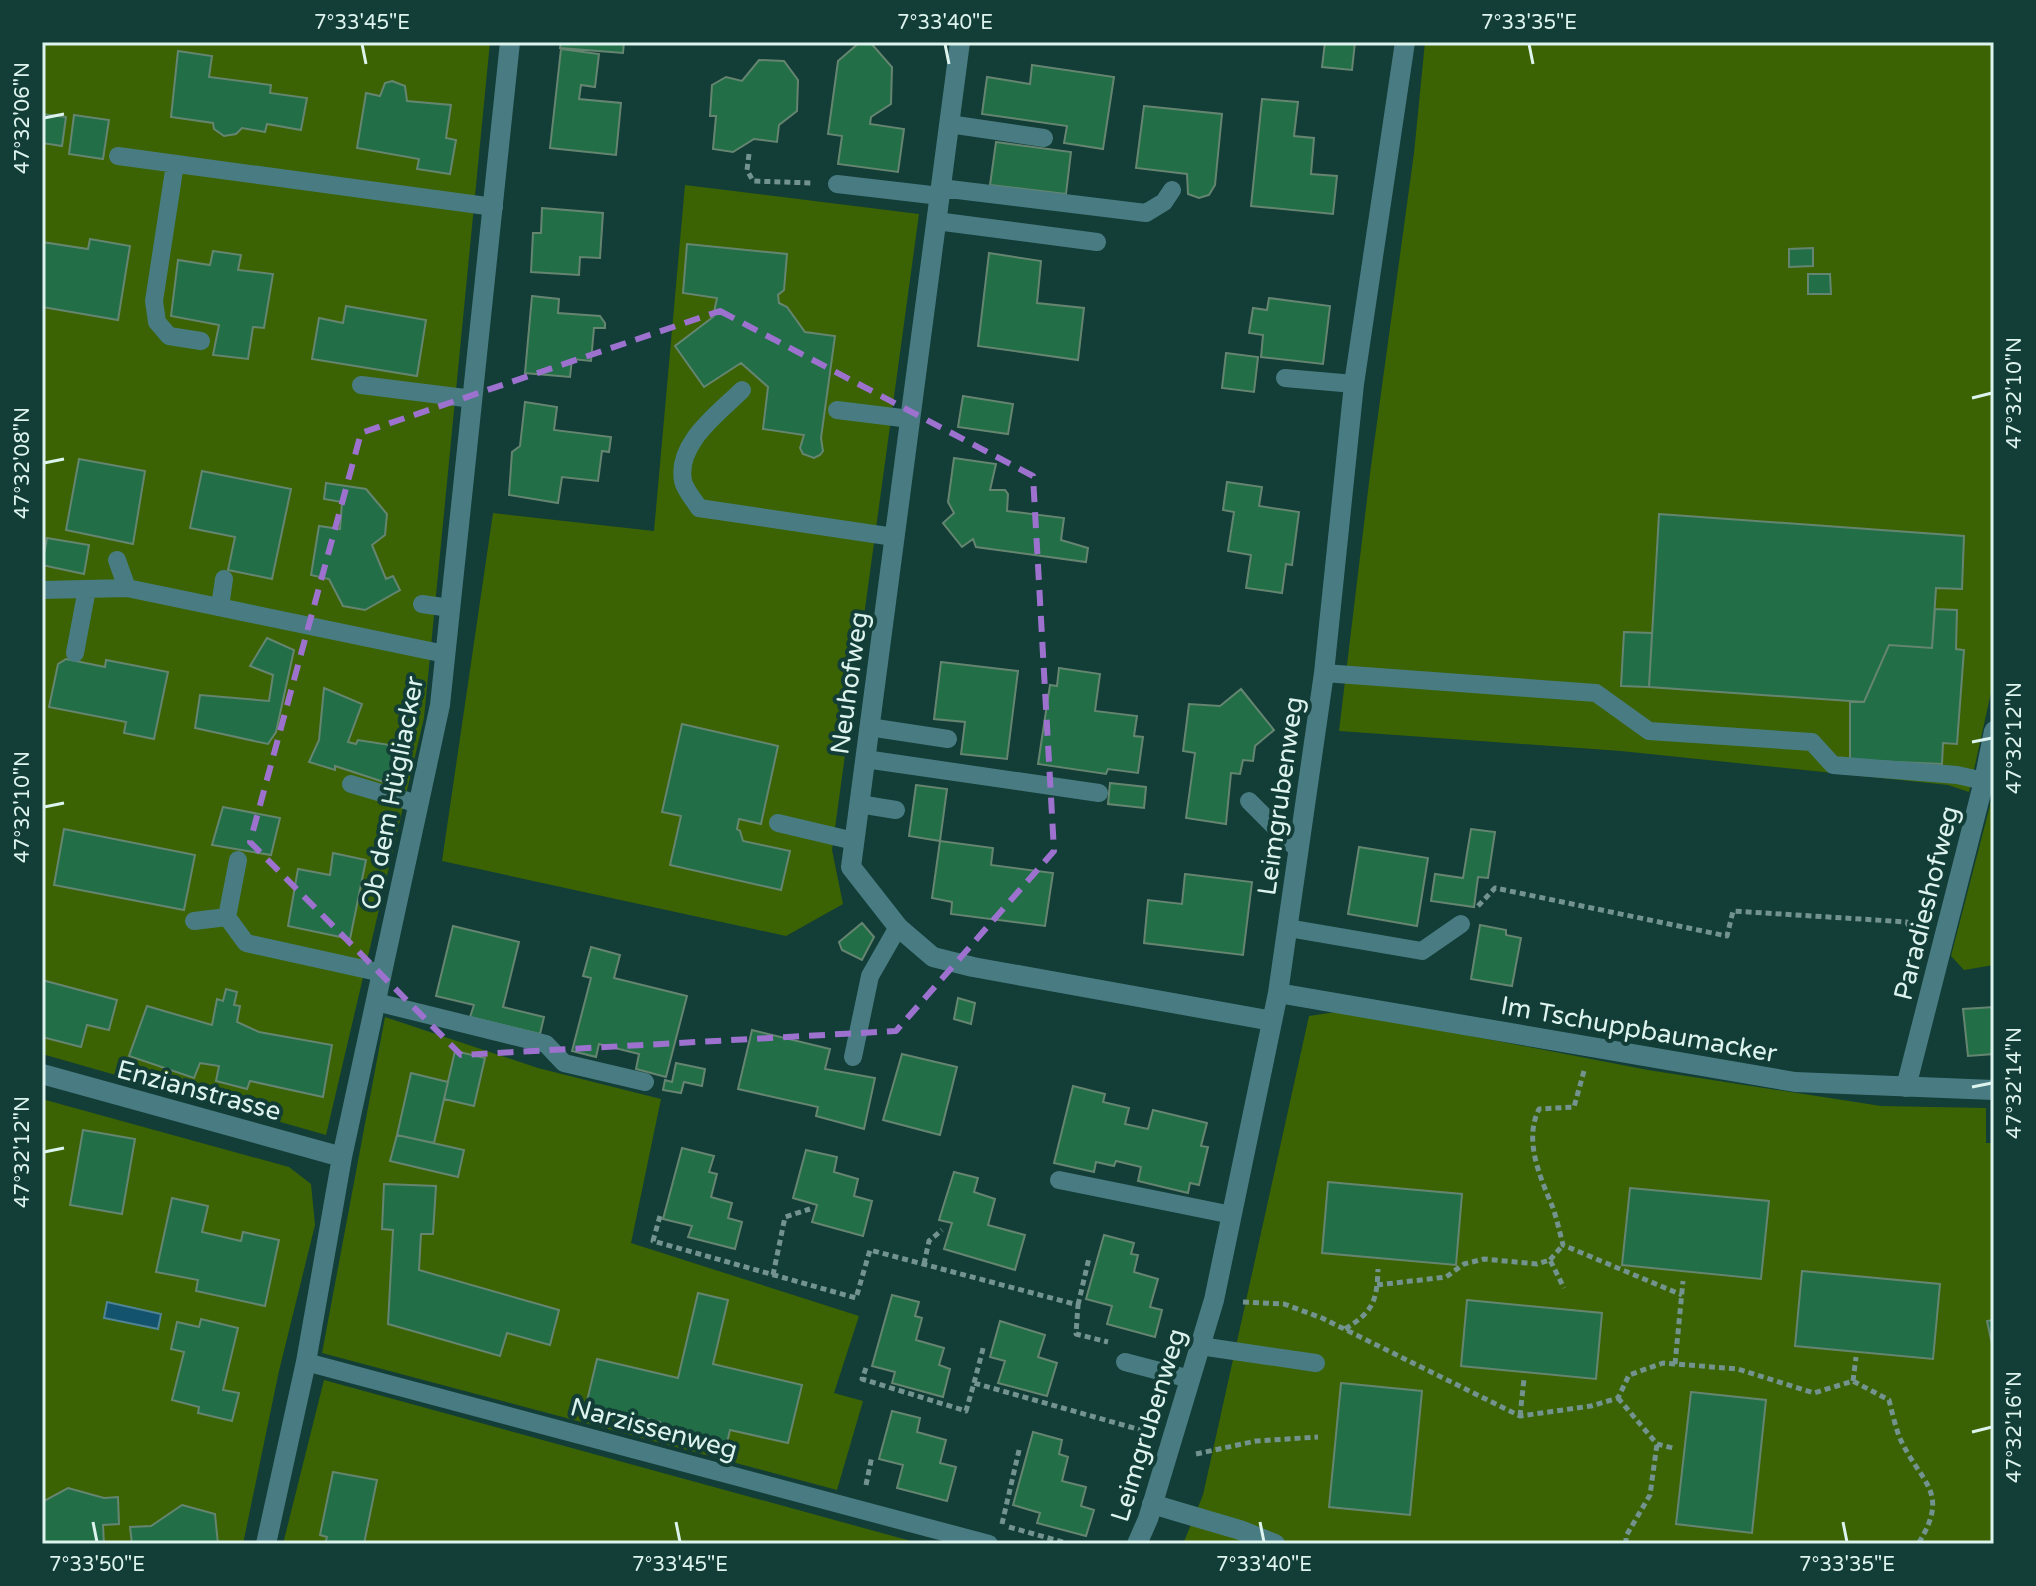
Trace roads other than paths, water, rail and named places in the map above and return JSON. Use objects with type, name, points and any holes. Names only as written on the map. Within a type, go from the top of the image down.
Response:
[{"type":"street","name":"Ob dem Hügliacker","points":[[266,1544],[306,1362],[342,1157],[440,705],[510,42]]},
{"type":"street","name":"Neuhofweg","points":[[960,42],[851,867],[898,927],[933,957],[973,967],[1272,1021]]},
{"type":"street","name":"Leimgrubenweg","points":[[1137,1544],[1214,1300],[1278,993],[1324,673],[1354,384],[1405,42]]},
{"type":"street","name":"Paradieshofweg","points":[[1906,1087],[1994,731]]},
{"type":"street","name":"Im Tschuppbaumacker","points":[[1278,993],[1795,1082],[1994,1090]]},
{"type":"street","name":"Enzianstrasse","points":[[42,1074],[342,1157]]},
{"type":"street","points":[[1152,1504],[1240,1530],[1275,1544]]},
{"type":"lane","points":[[949,124],[1044,138]]},
{"type":"lane","points":[[118,156],[494,207]]},
{"type":"lane","points":[[175,164],[154,301],[155,312],[157,322],[169,336],[201,341]]},
{"type":"lane","points":[[837,184],[1146,213],[1164,202],[1172,190]]},
{"type":"lane","points":[[936,221],[1097,242]]},
{"type":"lane","points":[[1285,378],[1354,384]]},
{"type":"lane","points":[[361,385],[473,399]]},
{"type":"lane","points":[[742,390],[696,436],[685,457],[683,482],[699,508],[894,537]]},
{"type":"lane","points":[[837,410],[910,419]]},
{"type":"lane","points":[[117,560],[127,588]]},
{"type":"lane","points":[[220,607],[224,579]]},
{"type":"lane","points":[[42,590],[127,588],[220,607],[278,629],[445,654]]},
{"type":"lane","points":[[75,653],[87,589]]},
{"type":"lane","points":[[422,604],[450,608]]},
{"type":"lane","points":[[1324,673],[1596,693],[1649,731],[1812,742],[1833,765],[1957,775],[1984,781]]},
{"type":"lane","points":[[869,727],[948,739]]},
{"type":"lane","points":[[865,759],[1099,793]]},
{"type":"lane","points":[[351,784],[418,804]]},
{"type":"lane","points":[[1249,801],[1299,851]]},
{"type":"lane","points":[[859,804],[896,810]]},
{"type":"lane","points":[[778,823],[854,841]]},
{"type":"lane","points":[[238,860],[227,917],[246,943],[382,973]]},
{"type":"lane","points":[[194,921],[227,917]]},
{"type":"lane","points":[[1288,928],[1422,951],[1461,924]]},
{"type":"lane","points":[[853,1057],[870,976],[898,927]]},
{"type":"lane","points":[[376,1002],[546,1044],[564,1063],[645,1082]]},
{"type":"lane","points":[[1059,1180],[1232,1215]]},
{"type":"lane","points":[[1200,1346],[1316,1363]]},
{"type":"lane","name":"Narzissenweg","points":[[306,1362],[989,1544]]},
{"type":"lane","points":[[1125,1362],[1190,1379]]},
{"type":"water","points":[[107,1302],[161,1314],[158,1329],[104,1318]]}]
